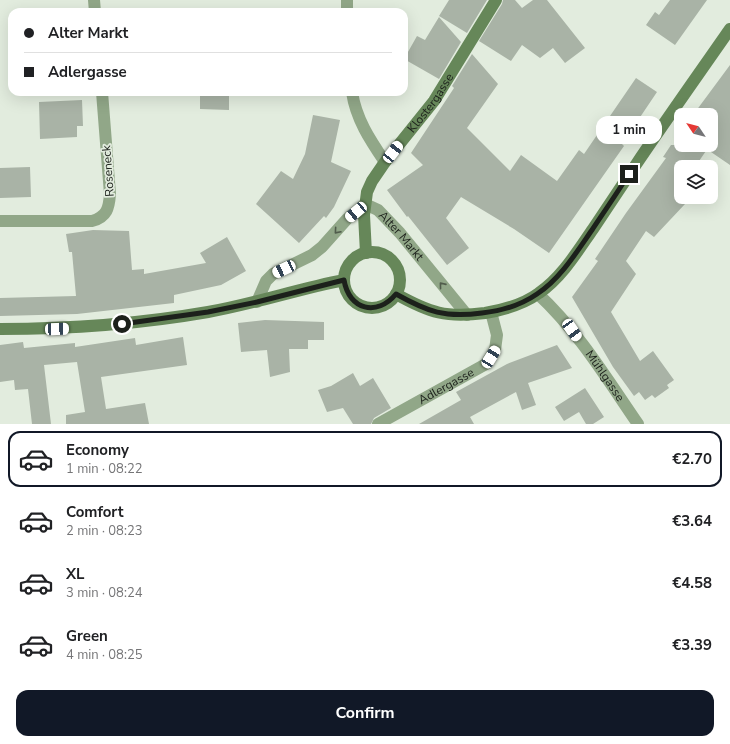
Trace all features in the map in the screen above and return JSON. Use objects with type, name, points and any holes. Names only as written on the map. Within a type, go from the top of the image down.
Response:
[{"type":"main road","name":"Klostergasse","points":[[366,253],[364,238],[365,204],[367,192],[372,181],[385,162],[434,100],[496,0]]},
{"type":"main road","points":[[366,253],[359,255],[352,260],[345,273],[344,280],[348,294],[352,300],[365,307],[372,308],[386,304],[396,294],[431,311],[446,315],[467,315],[491,312],[525,301],[538,294],[556,278],[572,259],[730,29]]},
{"type":"main road","name":"Alter Markt","points":[[366,253],[374,252],[382,254],[389,258],[394,264],[400,279],[396,294]]},
{"type":"main road","points":[[0,330],[107,326],[208,312],[257,302],[344,280]]},
{"type":"street","name":"Roseneck","points":[[0,221],[92,221],[100,219],[105,214],[110,206],[110,194],[102,96]]},
{"type":"street","points":[[353,96],[354,104],[366,134],[385,162]]},
{"type":"street","points":[[257,302],[266,281],[273,274],[312,255],[322,248],[347,219],[365,204]]},
{"type":"street","name":"Alter Markt","points":[[365,204],[378,210],[400,233],[467,315]]},
{"type":"street","name":"Mühlgasse","points":[[538,294],[556,310],[572,330],[638,424]]},
{"type":"street","name":"Adlergasse","points":[[378,424],[486,364],[495,350],[497,335],[491,312]]},
{"type":"building","points":[[449,0],[487,0],[467,33],[439,16]]},
{"type":"building","points":[[503,0],[515,0],[522,8],[533,0],[547,0],[585,48],[565,63],[553,48],[540,58],[522,45],[511,61],[479,41]]},
{"type":"building","points":[[670,0],[707,0],[675,45],[646,25],[655,12],[659,15]]},
{"type":"building","points":[[439,17],[461,42],[439,79],[408,61],[408,52],[417,36],[425,40]]},
{"type":"building","points":[[472,54],[498,84],[467,128],[510,171],[521,155],[557,181],[579,150],[584,154],[636,78],[657,92],[622,144],[624,146],[549,253],[514,229],[461,197],[446,218],[469,248],[447,265],[408,216],[407,217],[387,190],[423,165],[411,153],[454,88],[452,86]]},
{"type":"building","points":[[730,65],[730,165],[711,152],[718,152],[718,108],[698,108]]},
{"type":"building","points":[[200,96],[229,96],[229,110],[200,109]]},
{"type":"building","points":[[82,100],[83,126],[77,126],[77,137],[40,139],[39,102]]},
{"type":"building","points":[[313,115],[340,120],[331,162],[351,171],[334,207],[326,218],[324,216],[299,243],[256,204],[281,171],[293,179],[305,154]]},
{"type":"building","points":[[671,145],[674,145],[674,152],[705,152],[700,160],[674,160],[674,204],[685,204],[654,237],[646,231],[626,261],[636,274],[611,312],[640,361],[653,351],[674,380],[667,385],[669,388],[655,398],[652,395],[645,400],[639,392],[634,396],[613,367],[572,297],[598,261],[595,259],[626,213],[666,158],[663,157]]},
{"type":"building","points":[[30,167],[31,197],[0,198],[0,168]]},
{"type":"building","points":[[93,230],[129,231],[132,270],[144,269],[144,274],[206,263],[200,253],[227,237],[246,271],[221,285],[174,295],[174,303],[77,314],[0,316],[0,298],[76,296],[72,252],[69,252],[66,234]]},
{"type":"building","points":[[265,320],[324,322],[324,340],[308,340],[308,349],[289,349],[290,372],[270,377],[267,350],[241,352],[238,323]]},
{"type":"building","points":[[183,337],[187,365],[101,377],[106,409],[145,403],[149,424],[66,424],[66,415],[85,412],[77,362],[44,365],[51,424],[32,424],[28,389],[15,390],[14,380],[0,382],[0,345],[23,342],[24,348],[75,343],[75,347],[135,338],[136,345]]},
{"type":"building","points":[[557,345],[572,368],[528,383],[536,405],[522,410],[516,392],[470,417],[474,424],[419,424],[461,400],[456,392],[507,364]]},
{"type":"building","points":[[353,373],[360,386],[373,378],[391,408],[374,418],[371,424],[353,424],[343,408],[327,412],[318,390],[331,386]]},
{"type":"building","points":[[585,388],[604,417],[593,424],[586,424],[579,412],[564,421],[555,407]]},
{"type":"route","points":[[122,324],[208,312],[257,302],[344,280],[345,288],[352,300],[365,307],[379,307],[386,304],[396,294],[414,304],[446,315],[458,316],[491,312],[512,306],[538,294],[556,278],[568,264],[629,174]]}]
